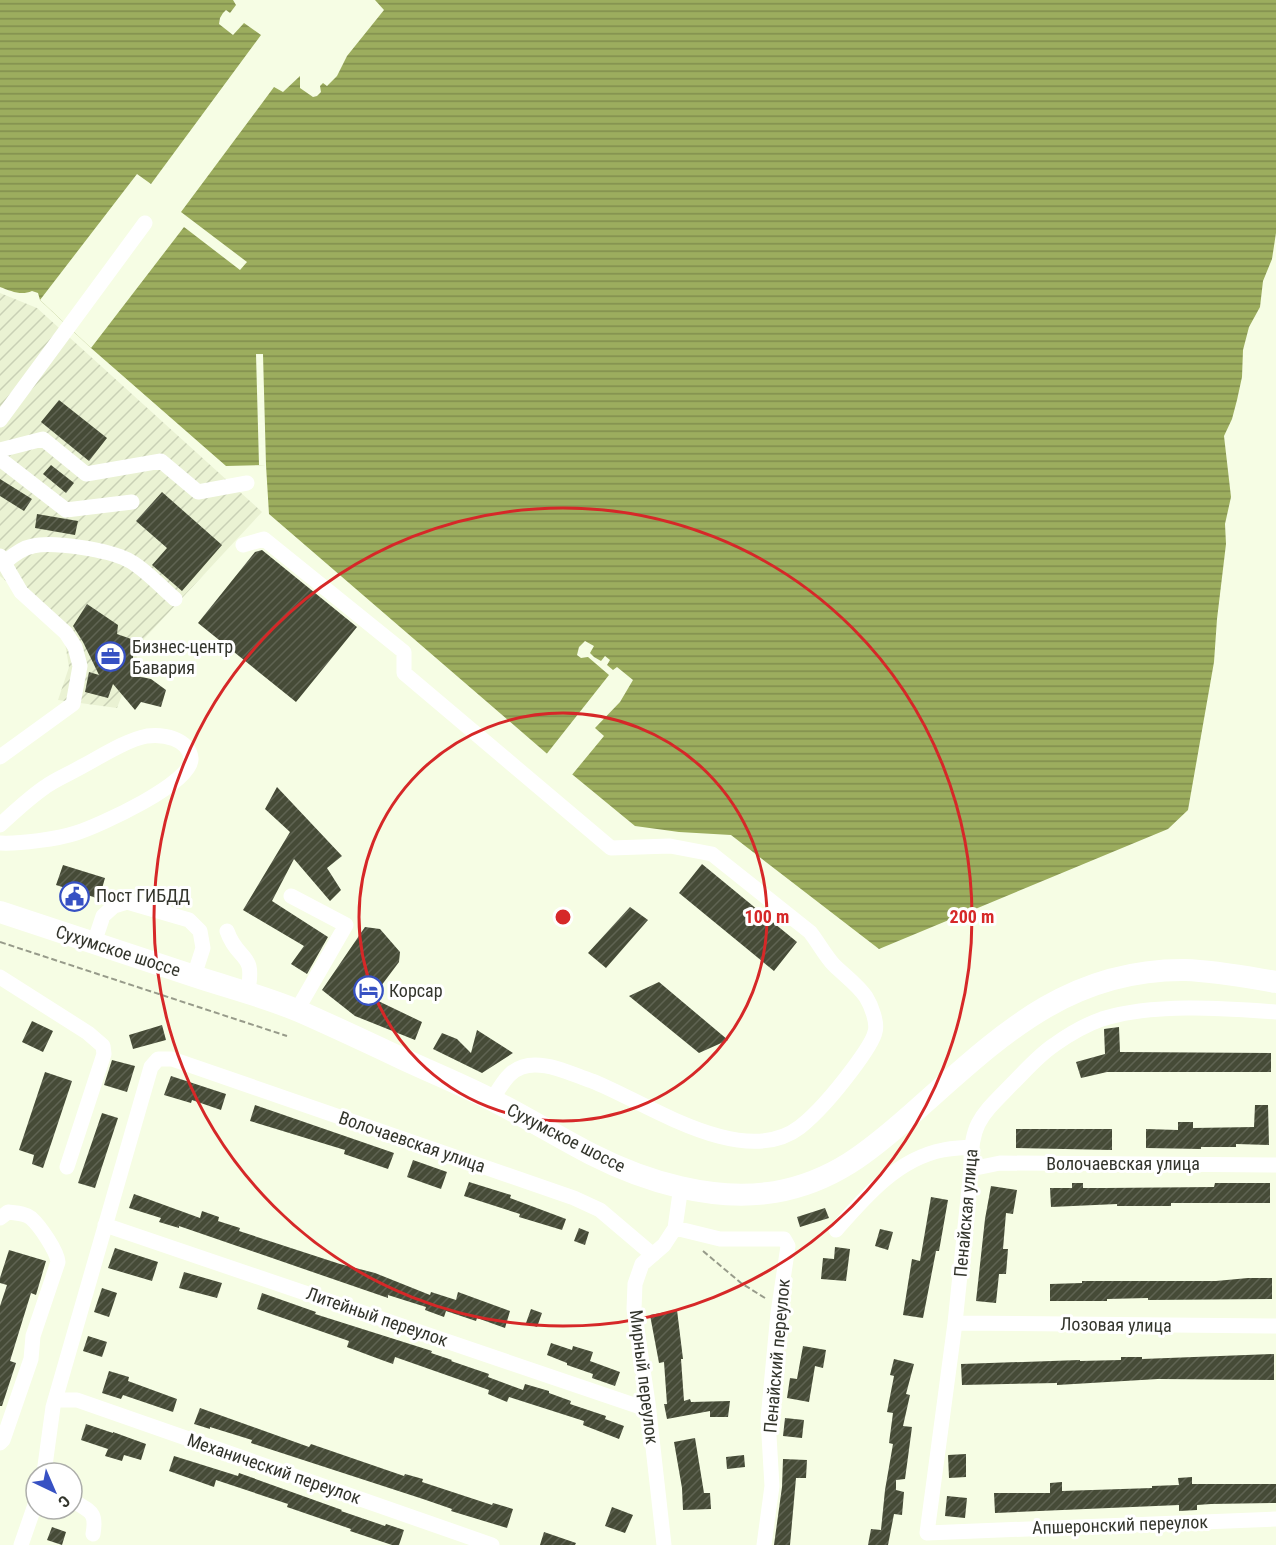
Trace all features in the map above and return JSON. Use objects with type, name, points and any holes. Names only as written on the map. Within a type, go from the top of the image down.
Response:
[{"type":"highway","name":"Сухумское шоссе","points":[[0,912],[297,1010],[492,1100],[592,1155],[638,1175],[706,1192],[750,1194],[792,1188],[827,1176],[862,1156],[1008,1032],[1053,1001],[1097,982],[1141,973],[1184,970],[1276,982]]},
{"type":"street","points":[[0,420],[145,223]]},
{"type":"street","points":[[0,450],[43,439],[86,474],[161,461],[198,492],[247,483]]},
{"type":"street","points":[[0,459],[66,510],[132,502]]},
{"type":"street","points":[[243,545],[264,539],[404,652],[404,673],[611,848],[670,846],[712,854],[810,932],[831,962],[866,997],[874,1017],[876,1031],[853,1069],[799,1128],[776,1139],[723,1139],[704,1133],[612,1089],[560,1069],[534,1065],[517,1069],[507,1076],[492,1100]]},
{"type":"street","points":[[0,757],[73,704],[80,666],[75,647],[66,633],[21,592],[2,559],[32,546],[48,544],[112,553],[130,561],[175,598]]},
{"type":"street","points":[[0,825],[46,786],[107,753],[144,737],[160,735],[181,742],[187,748],[191,759],[180,778],[142,804],[76,833],[11,844],[0,843]]},
{"type":"street","points":[[291,896],[346,926],[297,1010]]},
{"type":"street","points":[[94,943],[103,916],[114,906],[127,902],[189,920],[200,932],[203,948],[194,976]]},
{"type":"street","points":[[227,931],[250,965],[251,976],[247,994]]},
{"type":"street","points":[[0,977],[88,1033],[103,1046],[104,1054],[67,1167]]},
{"type":"street","name":"Пенайская улица","points":[[927,1533],[955,1323],[971,1169],[971,1147],[974,1129],[987,1109],[1052,1046],[1101,1019],[1131,1012],[1165,1009],[1276,1012]]},
{"type":"street","name":"Волочаевская улица","points":[[105,1225],[151,1067],[158,1059],[172,1059],[574,1198],[600,1210],[652,1255]]},
{"type":"street","points":[[836,1230],[868,1194],[894,1173],[916,1160],[941,1150],[971,1147]]},
{"type":"street","name":"Волочаевская улица","points":[[971,1169],[1000,1163],[1276,1165]]},
{"type":"street","points":[[675,1228],[681,1186]]},
{"type":"street","points":[[0,1218],[8,1212],[24,1214],[31,1219],[57,1254],[58,1262],[33,1336],[32,1359],[0,1443]]},
{"type":"street","points":[[46,1461],[55,1400],[105,1225]]},
{"type":"street","name":"Литейный переулок","points":[[105,1225],[649,1410]]},
{"type":"street","name":"Мирный переулок","points":[[664,1545],[649,1410],[634,1309],[635,1284],[642,1264],[664,1245],[675,1228]]},
{"type":"street","name":"Пенайский переулок","points":[[675,1228],[720,1239],[784,1239],[788,1246],[779,1307],[768,1419],[772,1486],[764,1545]]},
{"type":"street","name":"Лозовая улица","points":[[955,1323],[1276,1326]]},
{"type":"street","name":"Механический переулок","points":[[55,1400],[77,1400],[492,1545]]},
{"type":"street","points":[[84,1508],[92,1513],[95,1520],[93,1534]]},
{"type":"street","name":"Апшеронский переулок","points":[[927,1533],[1276,1519]]},
{"type":"street","points":[[21,1545],[29,1521]]},
{"type":"path","points":[[0,942],[287,1036]]},
{"type":"path","points":[[700,1248],[741,1283],[779,1307]]},
{"type":"shaded area","points":[[0,0],[1276,0],[1276,233],[1272,259],[1263,281],[1260,307],[1249,327],[1243,350],[1242,377],[1237,400],[1224,436],[1231,497],[1225,524],[1226,544],[1214,662],[1188,810],[1168,829],[879,949],[731,835],[679,832],[635,826],[545,752],[269,514],[266,465],[226,466],[91,348],[40,300],[38,293],[16,292],[0,287]]},
{"type":"shaded area","points":[[0,293],[37,308],[262,512],[143,640],[117,708],[58,700],[69,667],[63,631],[0,576]]},
{"type":"pier","points":[[233,0],[375,0],[384,10],[347,56],[337,76],[327,86],[323,83],[320,86],[321,92],[317,96],[313,97],[300,88],[300,76],[283,92],[274,87],[181,212],[247,262],[240,270],[184,227],[91,348],[40,300],[137,174],[151,184],[261,35],[244,23],[233,35],[219,24],[223,13],[226,10],[230,13],[236,5]]},
{"type":"pier","points":[[256,354],[263,354],[266,465],[259,465]]},
{"type":"pier","points":[[585,641],[594,646],[590,653],[594,657],[601,661],[605,656],[610,660],[607,665],[613,670],[617,667],[633,680],[620,702],[595,728],[604,736],[571,776],[545,756],[609,675],[588,657],[581,658],[577,655],[579,647]]},
{"type":"building","points":[[59,400],[107,438],[89,461],[41,422]]},
{"type":"building","points":[[51,465],[74,483],[66,493],[43,474]]},
{"type":"building","points":[[0,479],[32,499],[24,511],[0,496]]},
{"type":"building","points":[[162,492],[222,545],[182,591],[152,565],[167,548],[136,521]]},
{"type":"building","points":[[37,514],[78,521],[75,535],[35,528]]},
{"type":"building","points":[[262,550],[357,627],[296,702],[198,623],[255,552]]},
{"type":"building","name":"Бизнес-центр Бавария","points":[[87,604],[118,625],[117,634],[134,640],[132,675],[151,679],[166,690],[161,707],[141,702],[135,710],[113,684],[108,698],[85,692],[89,672],[99,675],[73,626]]},
{"type":"building","points":[[277,787],[342,856],[327,868],[341,890],[330,901],[294,859],[272,901],[328,937],[307,974],[291,964],[304,946],[243,910],[290,832],[265,809]]},
{"type":"building","points":[[702,864],[797,942],[774,971],[679,893]]},
{"type":"building","points":[[63,865],[105,878],[99,899],[82,893],[80,900],[70,897],[72,890],[56,885]]},
{"type":"building","points":[[630,907],[648,920],[606,968],[588,953]]},
{"type":"building","points":[[365,927],[380,929],[400,952],[399,962],[372,998],[422,1022],[415,1040],[355,1016],[322,990]]},
{"type":"building","points":[[659,982],[728,1040],[699,1053],[629,996]]},
{"type":"building","points":[[32,1021],[53,1031],[43,1052],[22,1042]]},
{"type":"building","points":[[162,1025],[166,1040],[133,1049],[129,1035]]},
{"type":"building","points":[[1119,1027],[1120,1052],[1271,1053],[1271,1072],[1107,1072],[1081,1078],[1076,1062],[1105,1054],[1104,1029]]},
{"type":"building","points":[[477,1030],[513,1053],[482,1073],[433,1049],[442,1033],[457,1039],[471,1053]]},
{"type":"building","points":[[112,1060],[135,1066],[127,1092],[104,1085]]},
{"type":"building","points":[[45,1072],[72,1081],[43,1168],[32,1164],[34,1155],[19,1150]]},
{"type":"building","points":[[171,1076],[226,1094],[221,1110],[192,1100],[191,1103],[164,1095]]},
{"type":"building","points":[[255,1105],[394,1153],[388,1169],[344,1154],[345,1150],[250,1121]]},
{"type":"building","points":[[1255,1105],[1268,1105],[1269,1145],[1236,1144],[1236,1147],[1201,1147],[1201,1149],[1146,1148],[1146,1129],[1178,1130],[1178,1122],[1193,1122],[1193,1128],[1254,1127]]},
{"type":"building","points":[[102,1113],[118,1118],[95,1188],[78,1183]]},
{"type":"building","points":[[1016,1129],[1112,1129],[1112,1150],[1016,1148]]},
{"type":"building","points":[[413,1160],[447,1172],[441,1189],[407,1177]]},
{"type":"building","points":[[469,1182],[511,1195],[510,1198],[566,1219],[562,1230],[519,1217],[520,1214],[464,1196]]},
{"type":"building","points":[[1072,1183],[1083,1183],[1083,1188],[1105,1188],[1214,1187],[1215,1183],[1270,1183],[1270,1203],[1171,1203],[1171,1206],[1117,1206],[1117,1204],[1051,1207],[1050,1188],[1072,1188]]},
{"type":"building","points":[[991,1186],[1017,1190],[1013,1214],[1006,1213],[1003,1249],[1008,1249],[1006,1274],[999,1274],[996,1303],[976,1301]]},
{"type":"building","points":[[134,1194],[200,1218],[202,1211],[219,1217],[218,1221],[240,1228],[239,1231],[375,1273],[430,1295],[431,1292],[456,1300],[458,1292],[510,1311],[505,1328],[477,1318],[476,1321],[446,1311],[444,1317],[425,1310],[426,1307],[388,1295],[388,1298],[179,1226],[179,1228],[159,1222],[161,1218],[129,1208]]},
{"type":"building","points":[[931,1197],[948,1200],[939,1251],[936,1251],[923,1318],[903,1315],[912,1259],[920,1261]]},
{"type":"building","points":[[825,1208],[829,1218],[800,1227],[797,1217]]},
{"type":"building","points":[[579,1228],[589,1232],[585,1245],[574,1241]]},
{"type":"building","points":[[880,1229],[893,1232],[888,1250],[875,1246]]},
{"type":"building","points":[[835,1247],[850,1249],[846,1281],[821,1279],[823,1258],[834,1259]]},
{"type":"building","points":[[115,1248],[158,1262],[152,1281],[108,1268]]},
{"type":"building","points":[[9,1250],[46,1261],[36,1295],[31,1293],[10,1361],[16,1363],[2,1406],[0,1406],[0,1306],[7,1285],[0,1283],[0,1278]]},
{"type":"building","points":[[184,1272],[222,1283],[217,1298],[179,1288]]},
{"type":"building","points":[[1272,1278],[1272,1299],[1148,1300],[1148,1298],[1050,1301],[1050,1284],[1082,1283],[1082,1281],[1216,1281]]},
{"type":"building","points":[[102,1288],[117,1293],[109,1317],[94,1312]]},
{"type":"building","points":[[262,1293],[316,1312],[315,1314],[432,1351],[431,1353],[489,1374],[488,1377],[523,1390],[525,1384],[549,1391],[549,1393],[571,1401],[570,1404],[606,1416],[605,1419],[624,1426],[619,1439],[583,1425],[584,1421],[509,1397],[507,1402],[488,1394],[489,1390],[395,1357],[393,1364],[347,1347],[349,1341],[257,1309]]},
{"type":"building","points":[[531,1309],[542,1313],[537,1327],[526,1323]]},
{"type":"building","points":[[677,1310],[683,1359],[681,1359],[684,1401],[690,1399],[691,1402],[730,1401],[728,1417],[710,1417],[710,1411],[667,1419],[664,1404],[667,1404],[664,1362],[659,1363],[650,1315]]},
{"type":"building","points":[[88,1336],[107,1342],[102,1357],[83,1351]]},
{"type":"building","points":[[551,1343],[572,1350],[573,1346],[593,1352],[590,1361],[620,1372],[615,1386],[592,1378],[593,1374],[547,1355]]},
{"type":"building","points":[[803,1346],[826,1350],[823,1368],[815,1366],[809,1402],[787,1398],[790,1378],[797,1379]]},
{"type":"building","points":[[1274,1354],[1274,1380],[1158,1379],[1057,1385],[1057,1383],[962,1385],[961,1364],[1121,1360],[1121,1357],[1142,1357],[1142,1359]]},
{"type":"building","points":[[894,1359],[914,1364],[906,1394],[910,1395],[903,1426],[912,1427],[905,1479],[896,1480],[896,1490],[904,1492],[902,1515],[894,1514],[888,1545],[868,1545],[871,1529],[881,1530],[893,1444],[889,1443],[893,1413],[887,1412],[894,1376],[890,1375]]},
{"type":"building","points":[[109,1371],[129,1377],[128,1381],[177,1399],[173,1412],[123,1395],[121,1399],[102,1393]]},
{"type":"building","points":[[200,1408],[309,1447],[311,1444],[404,1476],[405,1474],[423,1479],[422,1482],[492,1505],[493,1503],[513,1509],[507,1528],[251,1443],[252,1440],[194,1424]]},
{"type":"building","points":[[785,1418],[804,1420],[802,1438],[783,1436]]},
{"type":"building","points":[[86,1424],[146,1444],[141,1460],[124,1455],[122,1461],[105,1456],[108,1449],[81,1440]]},
{"type":"building","points":[[695,1438],[704,1493],[710,1493],[711,1509],[683,1510],[682,1488],[674,1442]]},
{"type":"building","points":[[966,1454],[966,1477],[949,1478],[948,1455]]},
{"type":"building","points":[[744,1455],[745,1467],[727,1469],[726,1457]]},
{"type":"building","points":[[174,1456],[238,1476],[239,1473],[341,1511],[404,1530],[399,1545],[392,1545],[350,1531],[351,1529],[287,1507],[288,1504],[216,1480],[214,1487],[169,1471]]},
{"type":"building","points":[[783,1459],[807,1460],[806,1478],[796,1478],[790,1545],[774,1545],[782,1487]]},
{"type":"building","points":[[1192,1477],[1192,1484],[1276,1484],[1276,1503],[1197,1505],[1197,1510],[1179,1511],[1179,1505],[995,1513],[994,1493],[1050,1493],[1050,1483],[1062,1482],[1062,1491],[1152,1488],[1152,1486],[1179,1485],[1178,1478]]},
{"type":"building","points":[[947,1496],[967,1498],[965,1518],[945,1516]]},
{"type":"building","points":[[612,1507],[633,1515],[625,1533],[605,1526]]},
{"type":"building","points":[[52,1527],[66,1532],[62,1545],[47,1540]]},
{"type":"building","points":[[544,1532],[576,1543],[575,1545],[540,1545]]},
{"type":"place","name":"Бизнес-центр Бавария","points":[[111,657]]},
{"type":"place","name":"Пост ГИБДД","points":[[75,896]]},
{"type":"place","name":"Корсар","points":[[368,991]]}]
